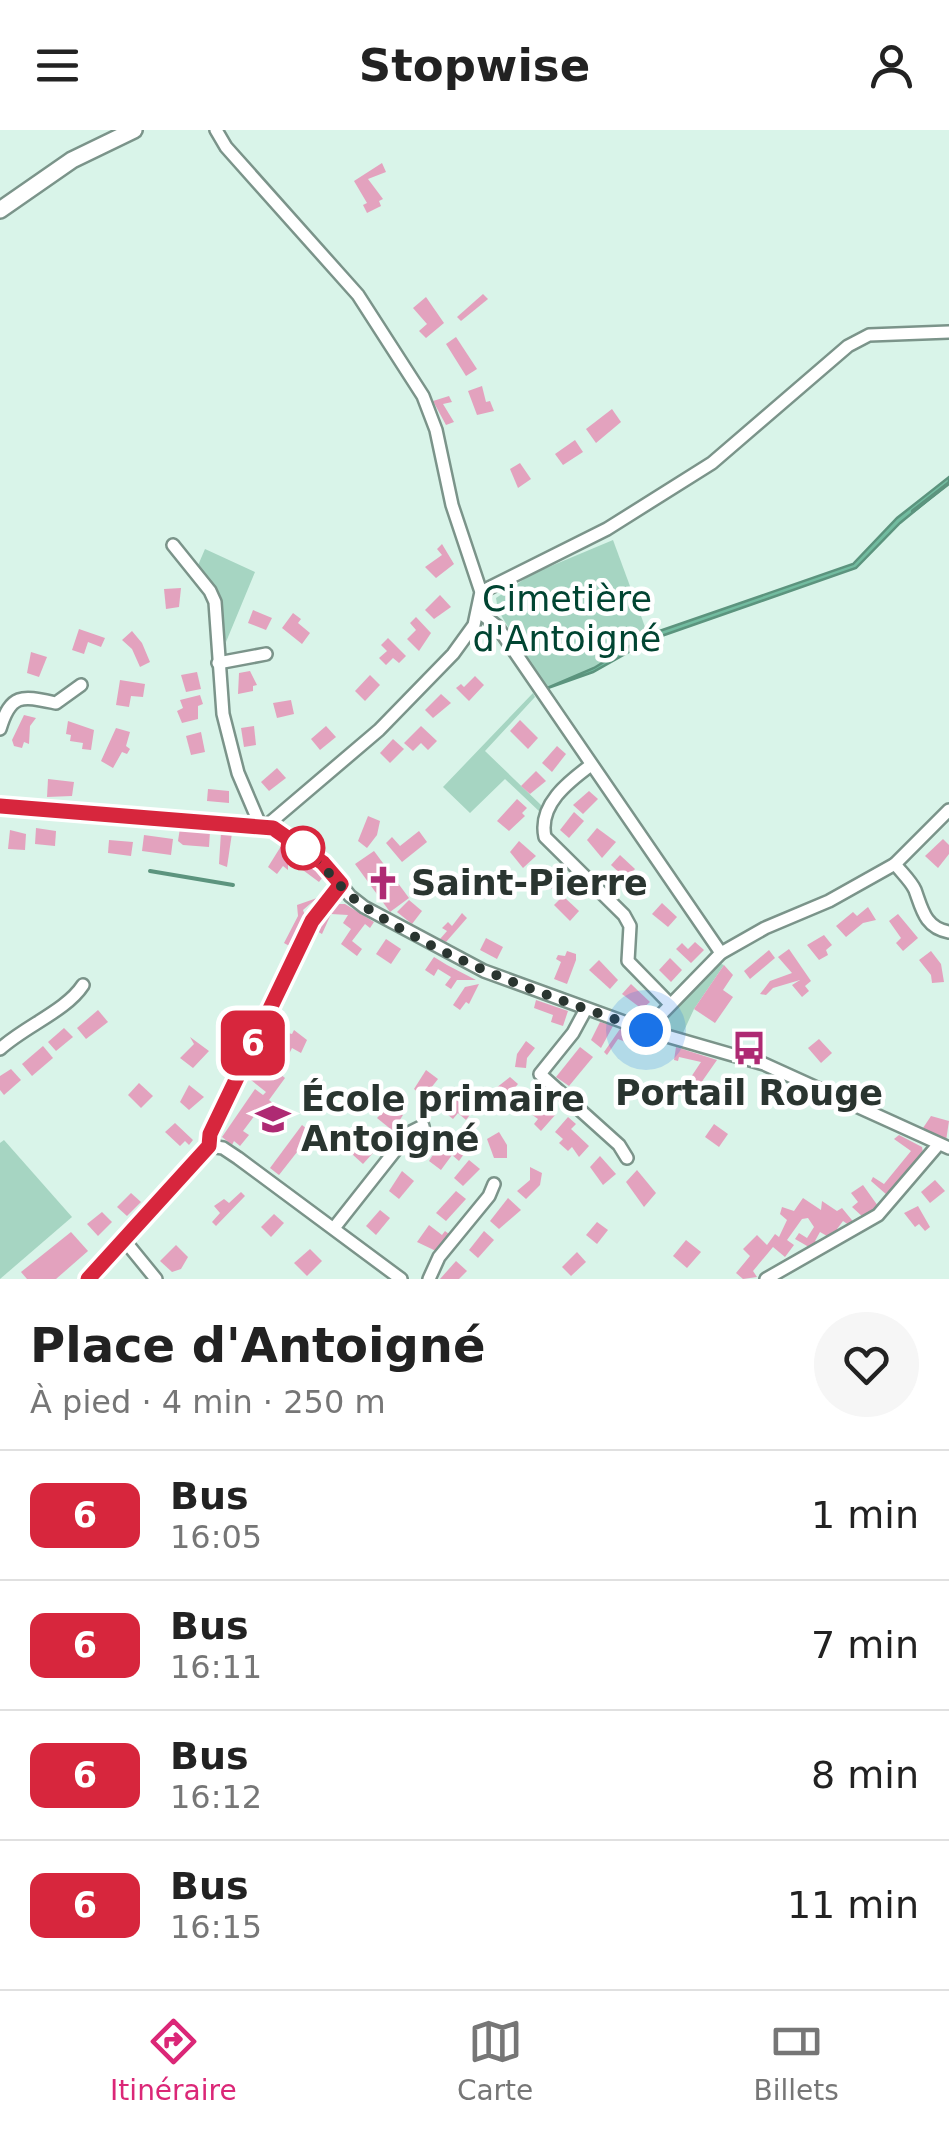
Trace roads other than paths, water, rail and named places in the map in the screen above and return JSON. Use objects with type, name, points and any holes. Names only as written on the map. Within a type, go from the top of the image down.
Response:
[{"type":"street","points":[[0,210],[72,160],[134,130]]},
{"type":"street","points":[[216,130],[226,147],[358,295],[423,396],[436,430],[452,505],[481,592],[479,612],[464,641],[379,730],[263,827]]},
{"type":"street","points":[[481,592],[607,529],[712,463],[848,346],[869,335],[949,332]]},
{"type":"street","points":[[172,545],[192,574],[204,582],[214,602],[230,745],[263,827]]},
{"type":"street","points":[[479,612],[497,626],[721,952]]},
{"type":"street","points":[[218,663],[266,654]]},
{"type":"street","points":[[0,729],[11,703],[20,698],[56,703],[81,685]]},
{"type":"street","points":[[591,765],[550,805],[545,837],[624,915],[630,926],[628,961],[670,1004]]},
{"type":"street","points":[[0,806],[263,827],[286,834],[323,863],[364,906],[484,972],[646,1030],[764,1064],[943,1146],[878,1214],[766,1279]]},
{"type":"street","points":[[646,1030],[721,952],[829,901],[895,864],[949,810]]},
{"type":"street","points":[[895,864],[914,887],[919,909],[931,924],[949,932]]},
{"type":"street","points":[[88,1279],[209,1146],[210,1134],[312,921],[341,884]]},
{"type":"street","points":[[0,1050],[28,1025],[74,998],[83,985]]},
{"type":"street","points":[[586,1009],[573,1033],[540,1074],[619,1145],[627,1158]]},
{"type":"street","points":[[334,1228],[409,1133],[423,1126]]},
{"type":"street","points":[[209,1146],[223,1148],[401,1279]]},
{"type":"street","points":[[429,1279],[438,1257],[489,1196],[494,1184]]},
{"type":"street","points":[[125,1241],[156,1279]]},
{"type":"waterway","points":[[913,511],[949,483]]},
{"type":"waterway","points":[[150,871],[233,885]]},
{"type":"place","name":"Saint-Pierre","points":[[383,883]]},
{"type":"place","name":"Portail Rouge","points":[[749,1048]]},
{"type":"place","name":"École primaire Antoigné","points":[[273,1119]]},
{"type":"park label","name":"Cimetière d'Antoigné","points":[[567,619]]}]
